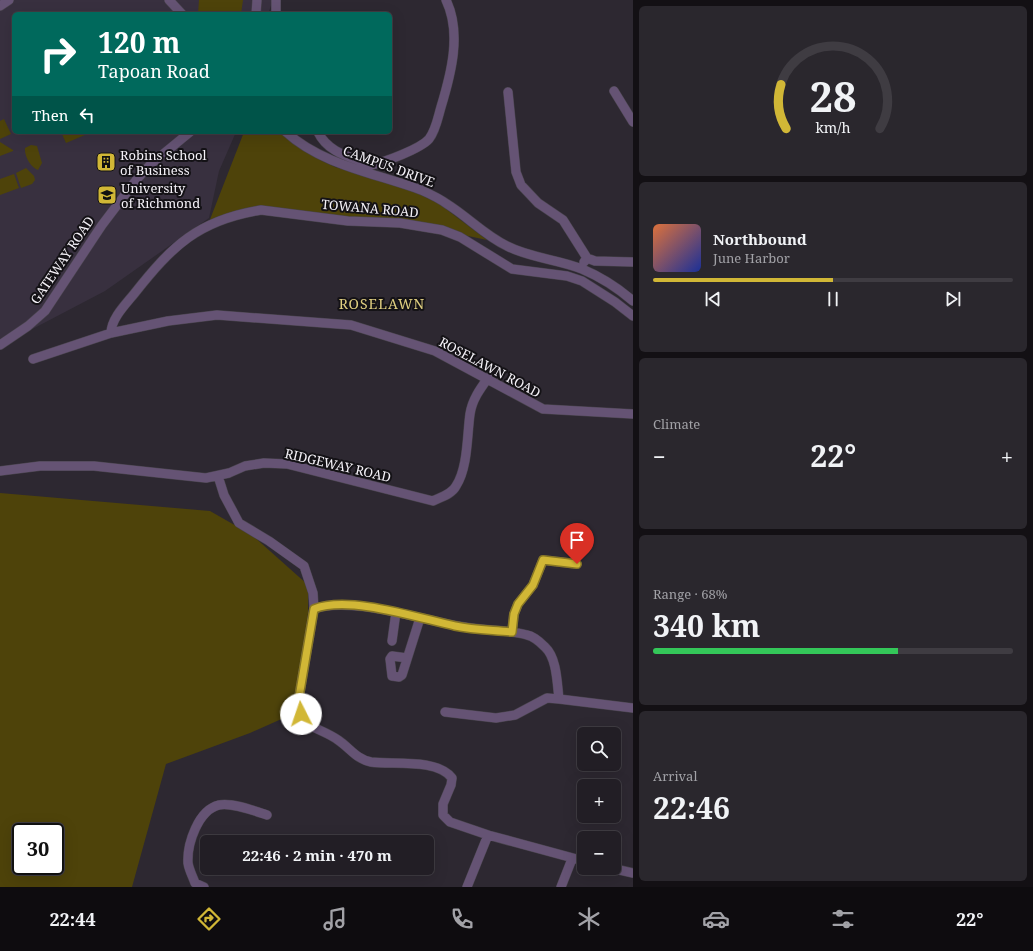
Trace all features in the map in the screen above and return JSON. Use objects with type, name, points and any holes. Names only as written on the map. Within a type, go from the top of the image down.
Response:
[{"type":"street","points":[[0,6],[9,0]]},
{"type":"street","points":[[169,0],[180,12]]},
{"type":"street","points":[[256,12],[257,0]]},
{"type":"street","points":[[276,0],[276,12]]},
{"type":"street","points":[[362,170],[419,146],[428,140],[433,133],[452,69],[454,53],[451,10],[446,0]]},
{"type":"street","points":[[614,91],[633,120]]},
{"type":"street","points":[[508,92],[516,172],[521,185],[538,202],[562,220],[587,258],[595,261],[633,262]]},
{"type":"street","name":"GATEWAY ROAD","points":[[0,345],[28,326],[45,311],[102,225],[138,179],[151,164],[188,134]]},
{"type":"street","name":"CAMPUS DRIVE","points":[[289,134],[312,151],[436,197],[459,212],[486,234],[508,247],[527,254],[569,265]]},
{"type":"street","points":[[319,134],[323,142],[332,149],[371,165]]},
{"type":"street","name":"TOWANA ROAD","points":[[111,333],[113,322],[129,300],[151,272],[177,245],[210,224],[241,214],[261,210],[348,221],[400,223],[429,227],[460,237],[512,269],[567,276],[594,287],[633,316]]},
{"type":"street","points":[[581,269],[583,262],[587,258]]},
{"type":"street","points":[[567,276],[569,265],[581,269],[608,282],[633,302]]},
{"type":"street","name":"ROSELAWN ROAD","points":[[33,359],[111,333],[168,321],[217,315],[351,325],[435,351],[488,378],[543,409],[633,414]]},
{"type":"street","name":"RIDGEWAY ROAD","points":[[0,471],[40,466],[94,466],[185,478],[206,478],[218,476],[246,466],[264,463],[287,464],[433,501],[456,488],[461,477],[470,413],[474,400],[488,378]]},
{"type":"street","points":[[218,476],[224,495],[239,523],[270,541],[304,566],[313,593],[314,609],[298,703],[303,721],[339,740],[357,757],[372,762],[409,762],[434,768],[449,774],[452,778],[451,785],[442,804],[443,815],[450,822],[488,835],[577,860]]},
{"type":"street","points":[[512,632],[514,614],[518,604],[533,585],[543,560],[577,564]]},
{"type":"street","points":[[314,609],[331,604],[396,612],[467,628],[529,635],[546,647],[553,662],[559,699]]},
{"type":"street","points":[[392,640],[396,612]]},
{"type":"street","points":[[407,658],[420,618]]},
{"type":"street","points":[[445,712],[496,718],[515,715],[547,698],[633,708]]},
{"type":"street","points":[[204,887],[195,883],[188,864],[191,834],[209,810],[219,805],[229,804],[267,814]]},
{"type":"street","points":[[467,887],[488,835]]},
{"type":"street","points":[[561,887],[572,859]]},
{"type":"street","points":[[621,870],[633,873]]},
{"type":"shaded area","name":"University of Richmond","points":[[0,0],[273,0],[269,12],[12,12],[12,134],[235,134],[219,171],[209,218],[105,291],[0,346]]},
{"type":"shaded area","points":[[199,0],[243,0],[241,12],[198,12]]},
{"type":"shaded area","points":[[4,119],[11,134],[0,139],[0,121]]},
{"type":"shaded area","points":[[62,134],[87,134],[66,143]]},
{"type":"shaded area","points":[[243,134],[286,134],[322,161],[335,167],[404,187],[438,203],[487,240],[402,222],[258,208],[209,222]]},
{"type":"shaded area","points":[[0,142],[13,150],[13,151],[0,156]]},
{"type":"shaded area","points":[[31,145],[37,146],[42,163],[38,170],[31,164],[26,155],[25,148]]},
{"type":"shaded area","points":[[26,168],[34,176],[35,180],[32,184],[21,188],[16,173]]},
{"type":"shaded area","points":[[14,174],[19,188],[0,195],[0,179]]},
{"type":"shaded area","points":[[0,493],[210,511],[252,535],[308,585],[308,613],[295,713],[250,733],[166,764],[132,887],[0,887]]},
{"type":"place","name":"Robins School of Business","points":[[106,162]]},
{"type":"place","name":"University of Richmond","points":[[107,195]]},
{"type":"district","name":"ROSELAWN","points":[[382,303]]},
{"type":"route","points":[[301,714],[298,703],[314,609],[331,604],[356,606],[402,613],[462,627],[512,632],[514,614],[518,604],[533,585],[543,560],[577,564]]}]
